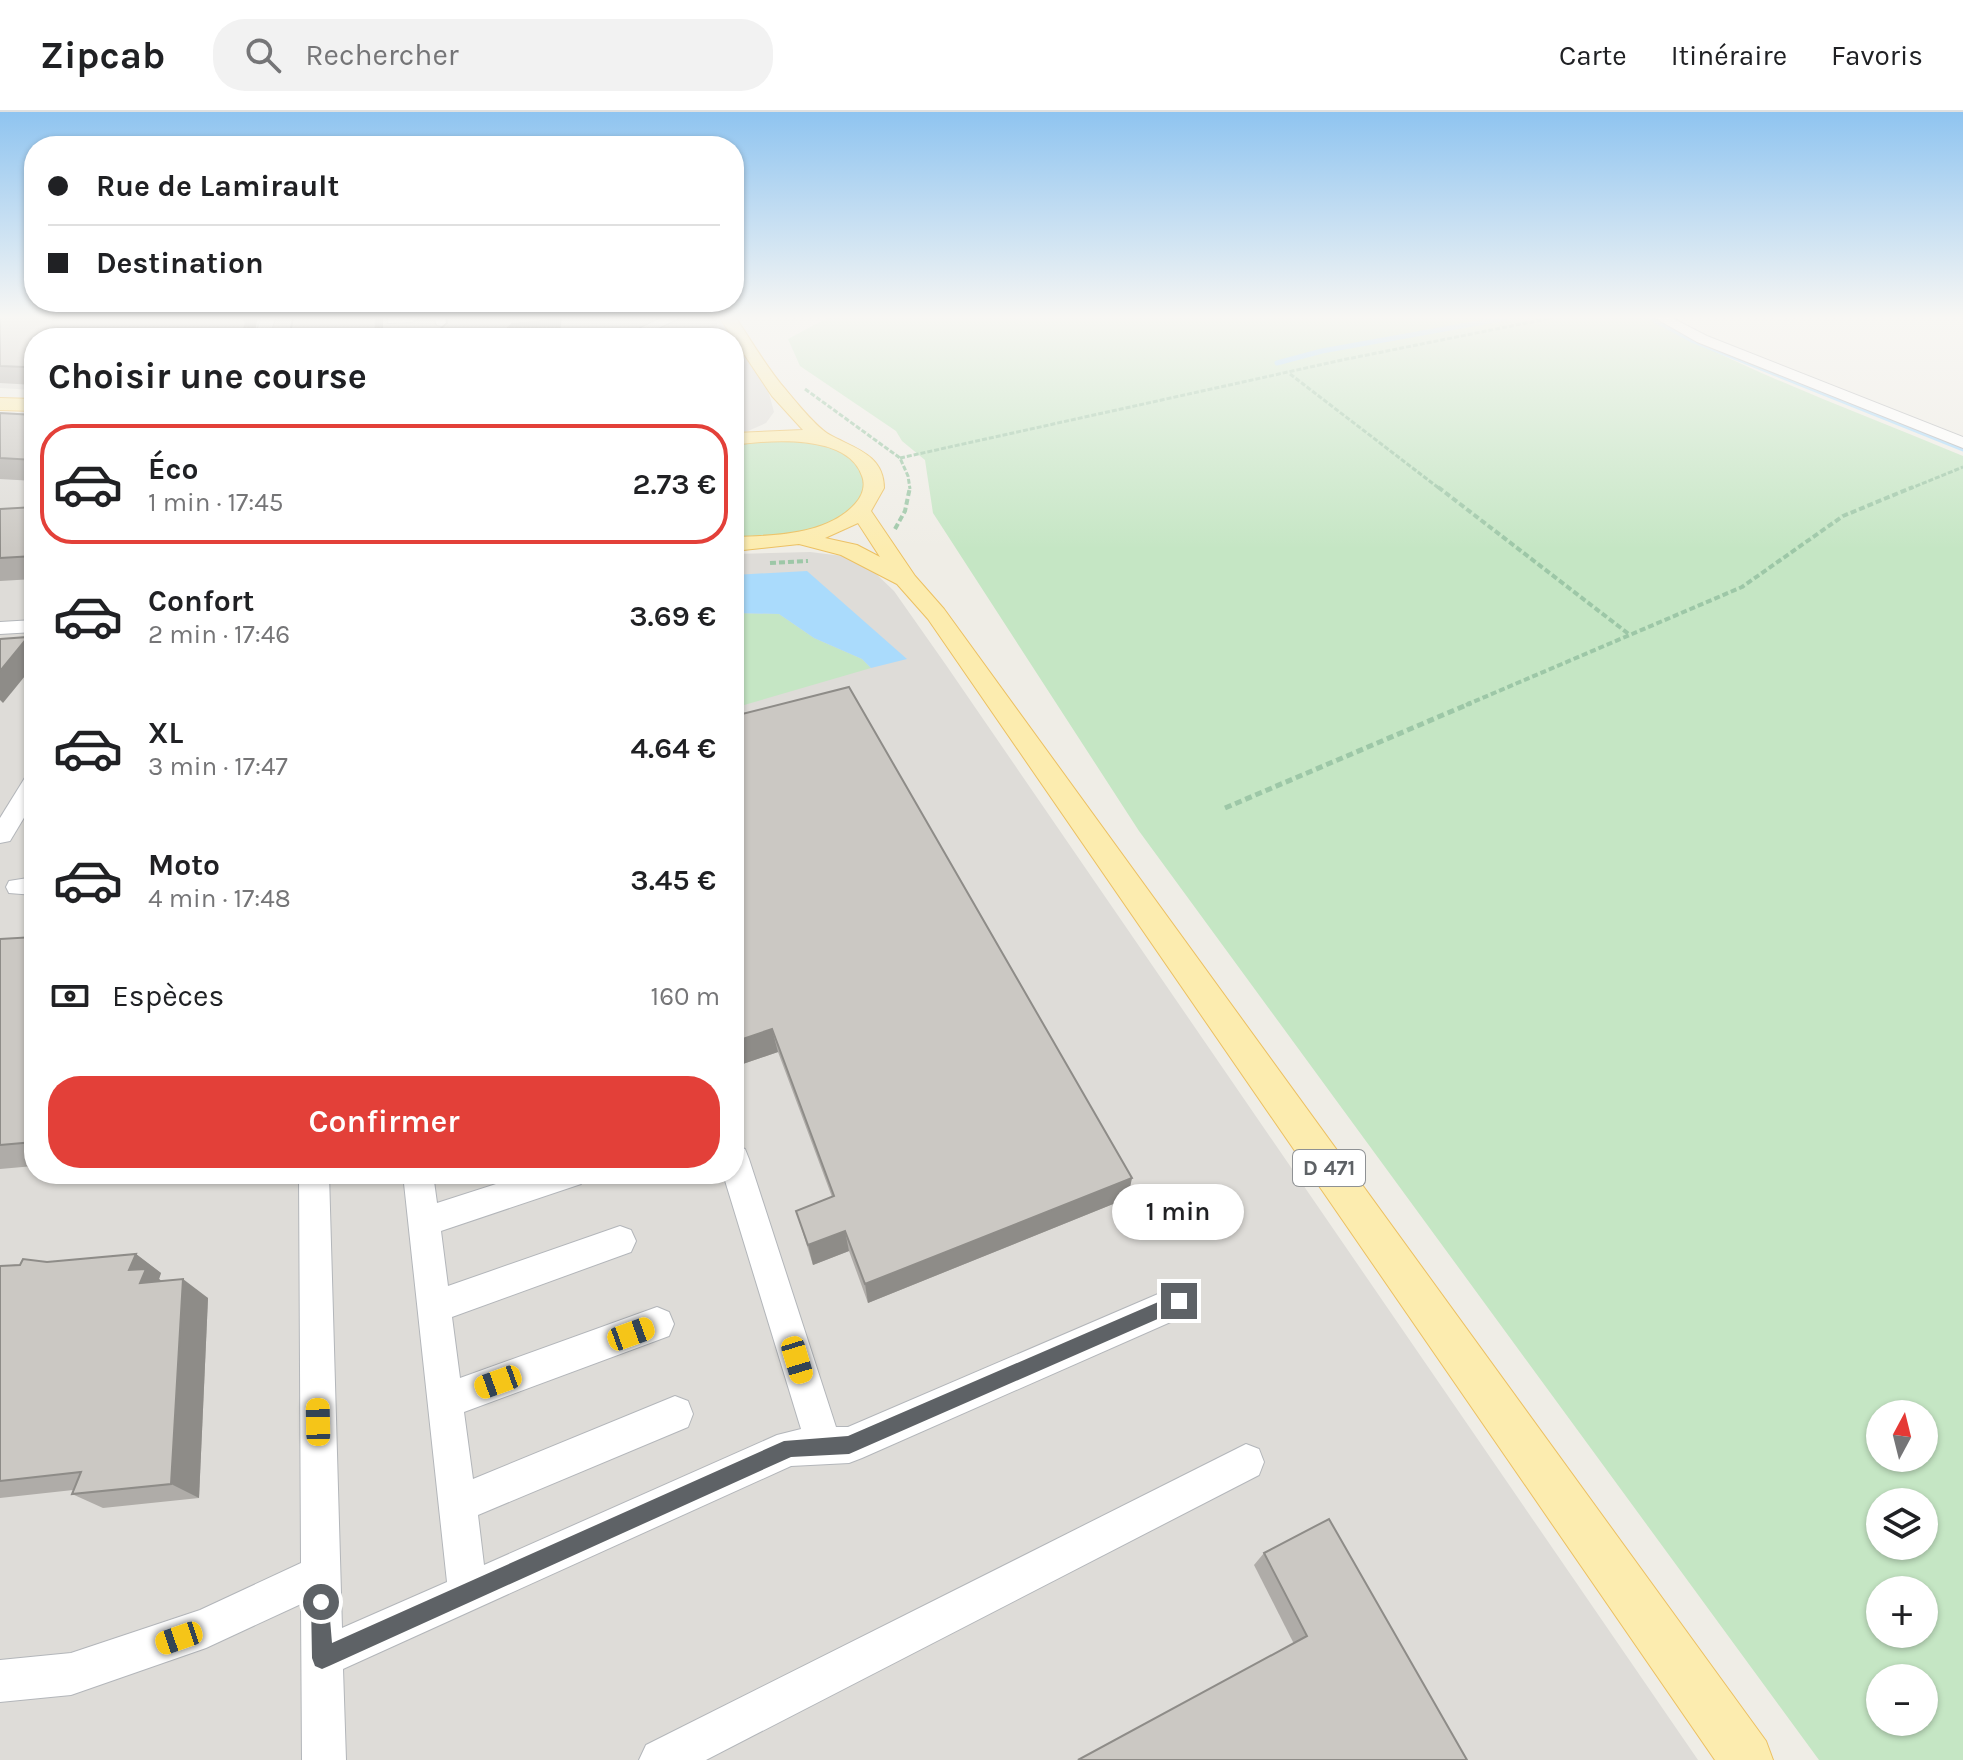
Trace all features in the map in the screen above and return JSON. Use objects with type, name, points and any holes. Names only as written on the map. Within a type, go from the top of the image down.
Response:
[{"type":"main road","points":[[744,435],[770,422],[776,414],[778,395]]},
{"type":"main road","points":[[781,395],[823,440]]},
{"type":"main road","points":[[0,397],[24,398]]},
{"type":"main road","points":[[0,404],[24,405]]},
{"type":"main road","points":[[744,437],[774,435],[823,440],[848,449],[865,462],[874,477],[873,493],[860,510],[836,526],[801,538],[744,544]]},
{"type":"main road","name":"D 471","points":[[860,510],[906,580],[936,614],[1096,836],[1747,1760]]},
{"type":"main road","name":"D 471","points":[[801,538],[847,549],[906,580]]},
{"type":"street","points":[[1842,395],[1963,443]]},
{"type":"street","points":[[0,628],[24,627]]},
{"type":"street","points":[[2,835],[24,798]]},
{"type":"street","points":[[314,1184],[324,1760]]},
{"type":"street","points":[[419,1184],[468,1592]]},
{"type":"street","points":[[424,1222],[540,1184]]},
{"type":"street","points":[[742,1184],[824,1446]]},
{"type":"street","points":[[434,1307],[620,1241]]},
{"type":"street","points":[[322,1658],[790,1448],[849,1445],[1179,1301]]},
{"type":"street","points":[[445,1401],[657,1324]]},
{"type":"street","points":[[458,1504],[675,1414]]},
{"type":"street","points":[[661,1760],[1246,1462]]},
{"type":"street","points":[[0,1681],[71,1674],[206,1628],[321,1574]]},
{"type":"path","points":[[812,395],[900,458],[908,470],[911,488],[906,511],[896,528],[877,536]]},
{"type":"path","points":[[900,458],[1189,395]]},
{"type":"path","points":[[1318,395],[1630,635]]},
{"type":"path","points":[[1225,808],[1742,587],[1843,516],[1963,467]]},
{"type":"path","points":[[761,563],[830,558],[847,549]]},
{"type":"shaded area","points":[[744,395],[769,395],[774,412],[766,423],[744,432]]},
{"type":"shaded area","points":[[0,415],[24,416],[24,1184],[744,1184],[744,554],[810,552],[851,557],[872,570],[894,591],[1698,1760],[0,1760]]},
{"type":"green space","points":[[843,395],[1815,395],[1963,456],[1963,1760],[1819,1760],[1139,831],[933,513],[925,460],[902,441],[896,431]]},
{"type":"green space","points":[[778,439],[833,448],[858,464],[866,484],[863,494],[846,513],[820,526],[784,534],[744,537],[744,443]]},
{"type":"green space","points":[[744,613],[779,614],[814,638],[862,659],[871,668],[744,705]]},
{"type":"water","points":[[807,571],[907,659],[871,668],[862,659],[814,638],[779,614],[744,613],[744,574]]},
{"type":"building","points":[[0,413],[24,414],[24,459],[0,458]]},
{"type":"building","points":[[24,508],[24,557],[0,558],[0,509]]},
{"type":"building","points":[[24,637],[24,642],[0,671],[0,639]]},
{"type":"building","points":[[849,687],[1132,1178],[865,1284],[845,1231],[808,1245],[796,1211],[834,1196],[772,1029],[744,1039],[744,713]]},
{"type":"building","points":[[24,938],[24,1143],[0,1145],[0,939]]},
{"type":"building","points":[[136,1254],[129,1270],[146,1269],[140,1283],[183,1279],[171,1484],[72,1494],[81,1472],[0,1481],[0,1266],[20,1265],[23,1259],[47,1262]]},
{"type":"building","points":[[1329,1519],[1467,1760],[1078,1760],[1307,1636],[1264,1553]]},
{"type":"waterway","points":[[1828,395],[1963,449]]},
{"type":"route","points":[[321,1602],[322,1658],[790,1448],[849,1445],[1179,1301]]}]
